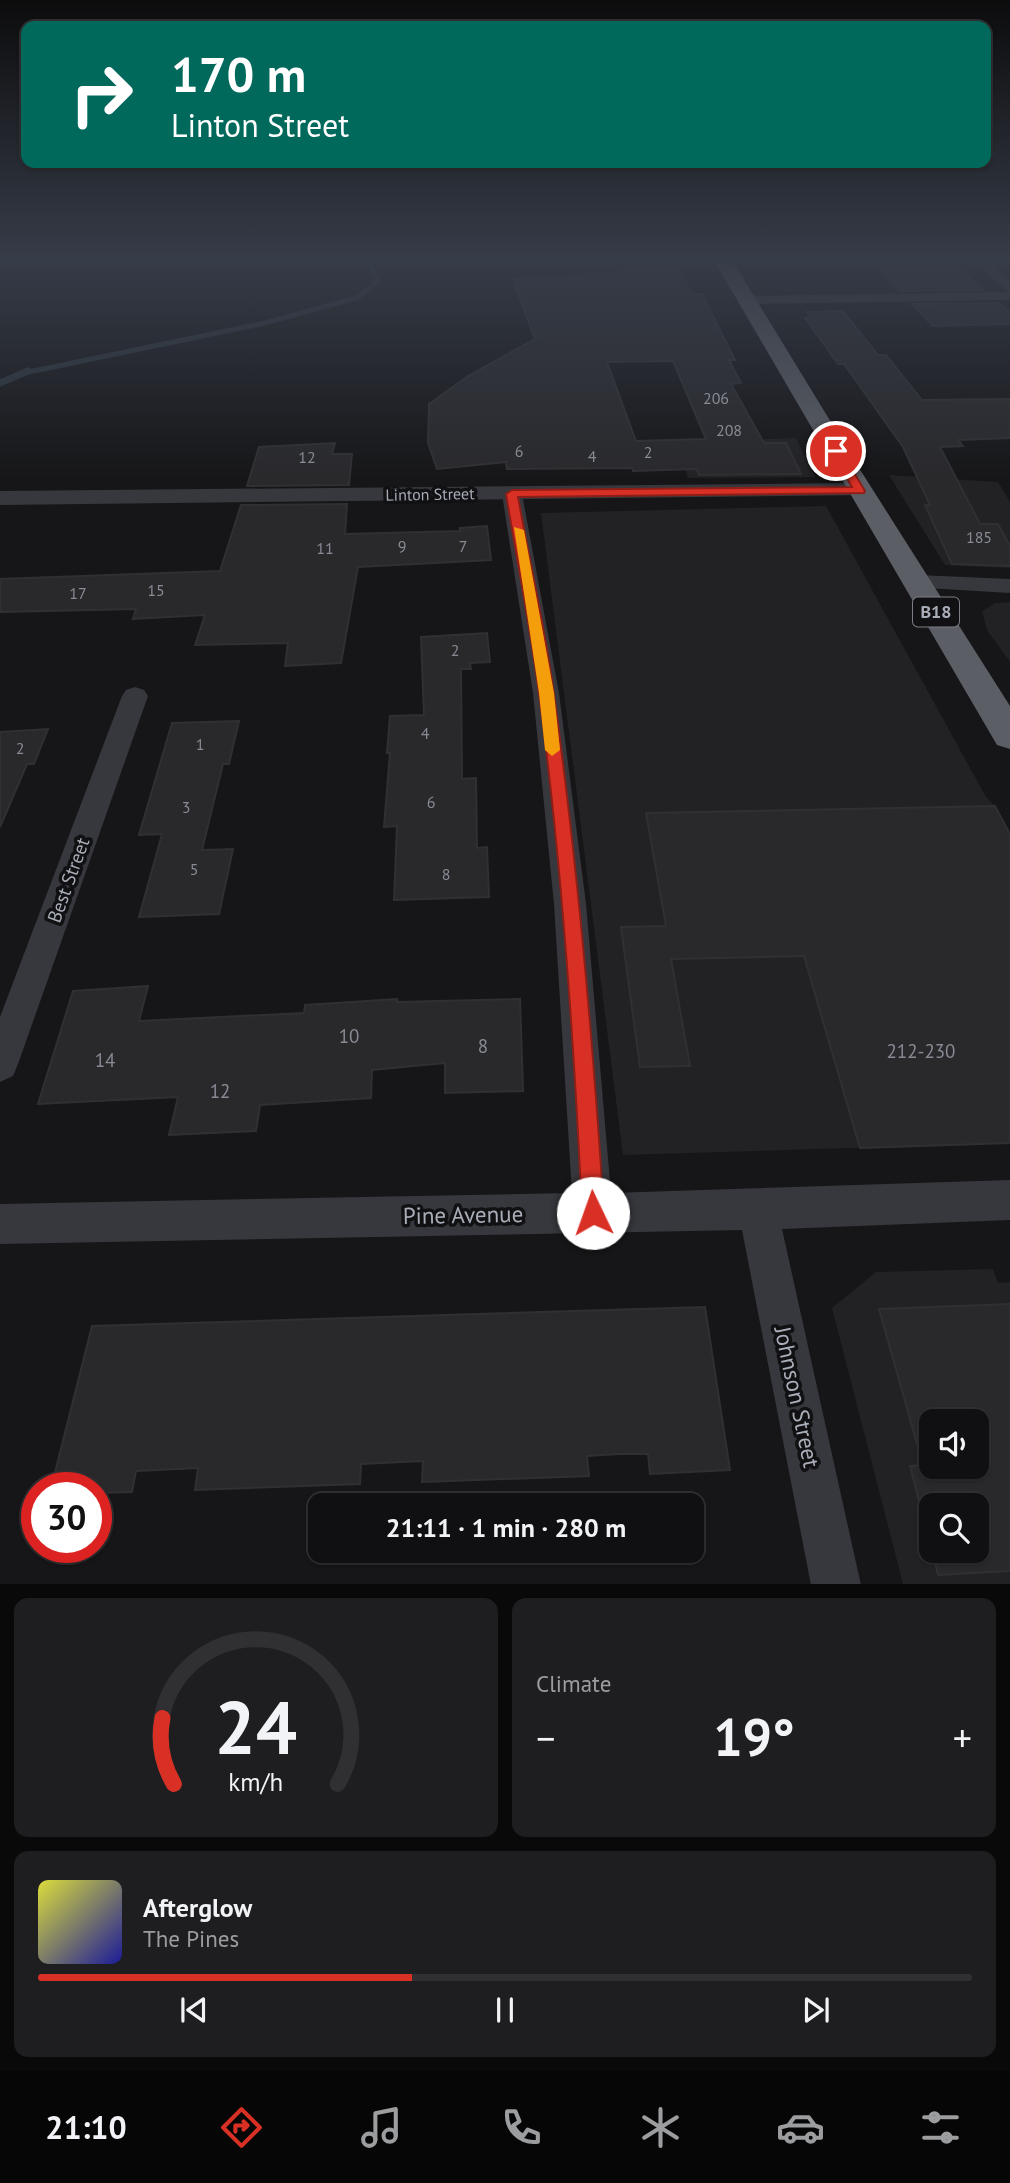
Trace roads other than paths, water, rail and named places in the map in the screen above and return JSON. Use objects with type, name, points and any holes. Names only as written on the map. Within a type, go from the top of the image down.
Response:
[{"type":"highway","name":"B18","points":[[764,331],[1010,736]]},
{"type":"street","name":"Linton Street","points":[[0,498],[860,491]]},
{"type":"street","points":[[512,494],[546,693],[570,904],[587,1096],[593,1213]]},
{"type":"street","points":[[918,582],[1010,586]]},
{"type":"street","name":"Best Street","points":[[0,1064],[135,696]]},
{"type":"street","name":"Pine Avenue","points":[[0,1224],[758,1210],[1010,1200]]},
{"type":"street","name":"Johnson Street","points":[[758,1210],[836,1584]]},
{"type":"waterway","points":[[24,373],[227,331]]},
{"type":"waterway","points":[[0,383],[28,371]]}]
